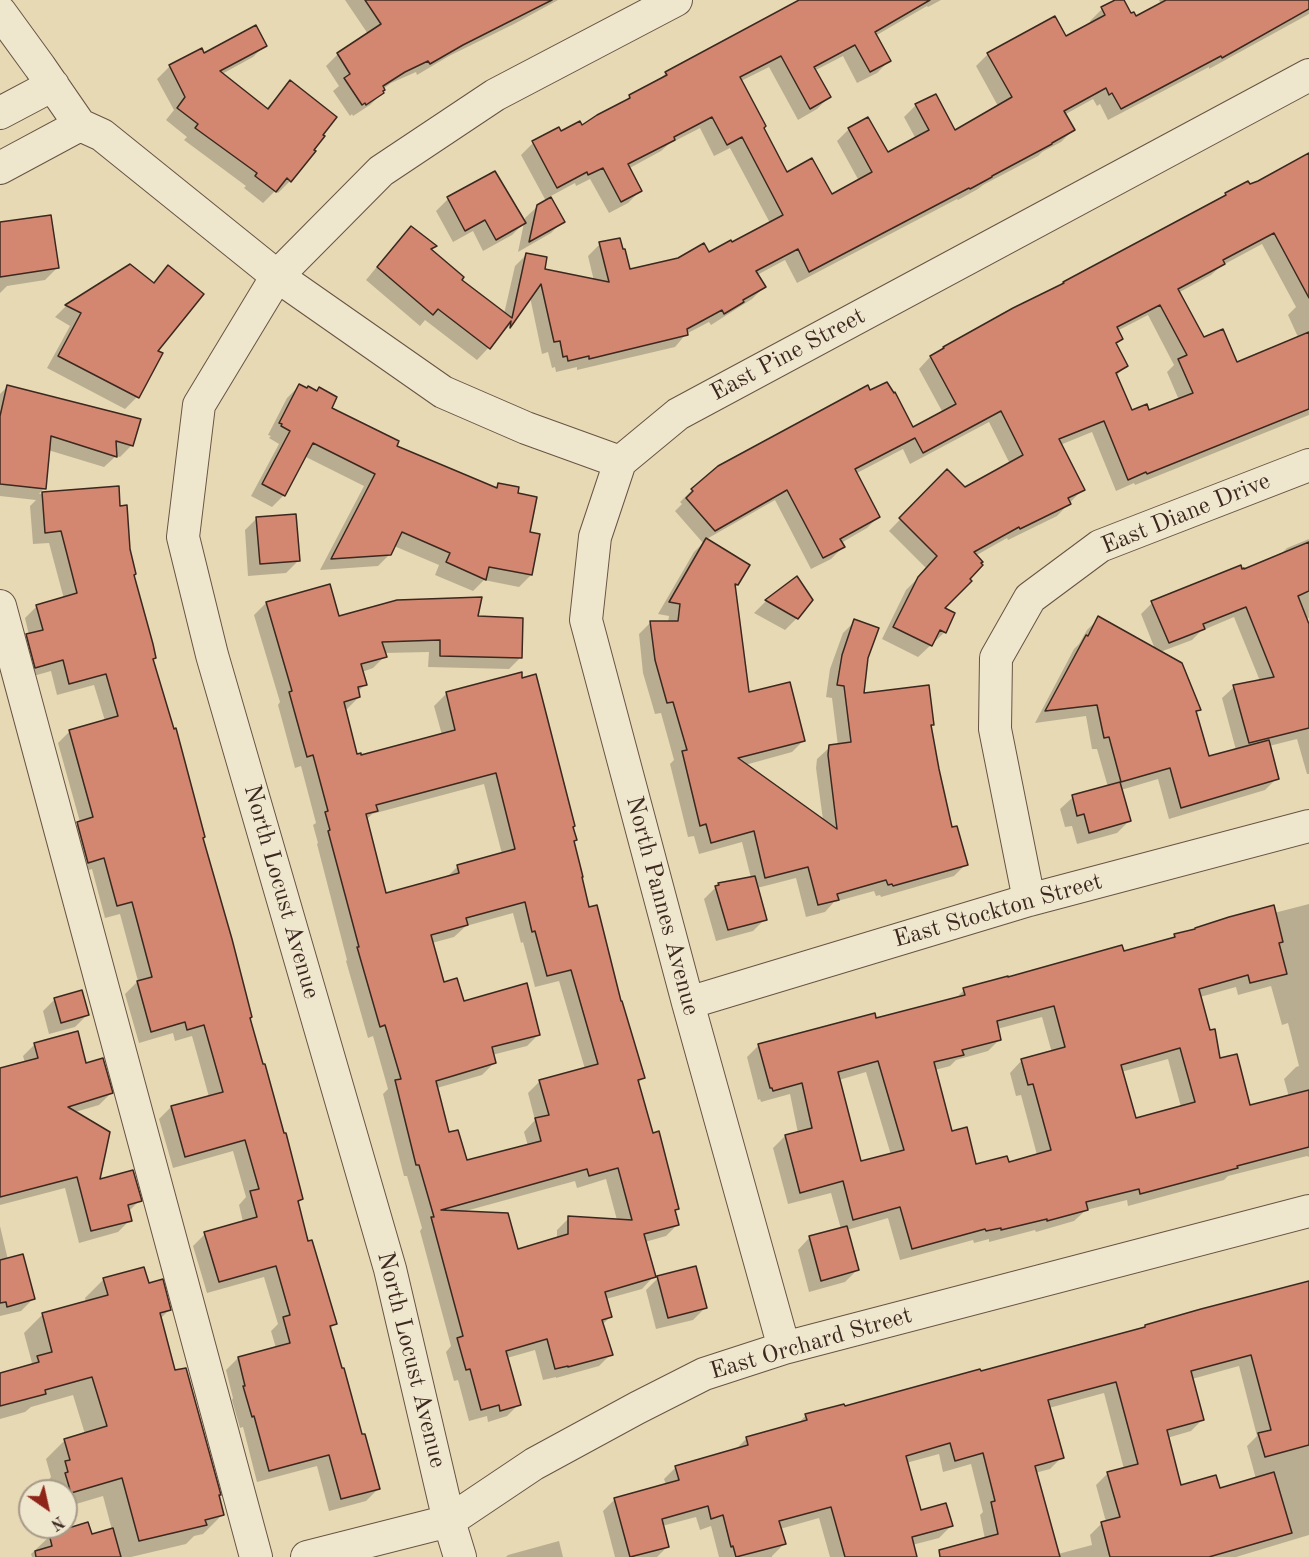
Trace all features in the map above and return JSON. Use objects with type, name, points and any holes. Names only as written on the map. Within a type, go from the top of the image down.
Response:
[{"type":"street","name":"North Locust Avenue","points":[[460,1557],[449,1521],[390,1269],[212,655],[183,537],[199,405],[277,276],[381,171],[495,95],[676,0]]},
{"type":"street","points":[[0,12],[80,126],[102,135],[277,276],[444,392],[526,429],[620,462]]},
{"type":"street","name":"East Pine Street","points":[[620,462],[678,414],[1309,75]]},
{"type":"street","points":[[0,113],[53,85]]},
{"type":"street","points":[[0,168],[80,126]]},
{"type":"street","name":"North Pannes Avenue","points":[[620,462],[595,537],[586,620],[688,1003],[784,1348]]},
{"type":"street","name":"East Diane Drive","points":[[1029,900],[995,729],[996,658],[1030,598],[1100,546],[1309,465]]},
{"type":"street","points":[[0,606],[256,1557]]},
{"type":"street","name":"East Stockton Street","points":[[688,1003],[1029,900],[1309,826]]},
{"type":"street","name":"East Orchard Street","points":[[307,1557],[449,1521],[534,1464],[704,1374],[784,1348],[1309,1211]]},
{"type":"building","points":[[365,0],[552,0],[430,64],[428,61],[405,72],[383,86],[384,93],[366,105],[365,103],[362,105],[344,78],[350,74],[337,53],[381,24]]},
{"type":"building","points":[[799,0],[930,0],[875,32],[891,61],[870,72],[855,45],[814,67],[831,97],[810,109],[781,56],[740,77],[787,172],[812,158],[832,194],[872,172],[848,128],[868,117],[888,152],[929,130],[915,104],[936,94],[955,130],[1012,97],[987,53],[1055,16],[1066,36],[1105,15],[1101,7],[1115,0],[1124,0],[1131,13],[1134,12],[1136,16],[1166,0],[1309,0],[1309,9],[1222,58],[1221,56],[1121,109],[1112,93],[1109,95],[1106,88],[1064,111],[1075,130],[970,189],[809,272],[798,249],[756,271],[766,287],[724,314],[722,310],[687,329],[688,335],[589,359],[589,356],[568,361],[567,356],[563,357],[560,341],[554,342],[541,284],[510,328],[511,321],[490,349],[438,309],[433,315],[377,267],[411,226],[437,246],[431,249],[464,277],[462,280],[512,318],[526,253],[547,257],[545,269],[609,282],[599,242],[620,238],[630,269],[678,258],[704,243],[709,252],[783,215],[742,137],[727,145],[712,117],[674,137],[675,140],[628,164],[642,191],[621,202],[603,168],[588,175],[587,172],[557,188],[532,141],[559,127],[561,131],[580,121],[582,125],[630,98],[629,95],[667,75],[665,72]]},
{"type":"building","points":[[256,25],[267,46],[220,71],[268,109],[290,80],[337,117],[323,135],[325,136],[314,150],[316,151],[291,182],[287,178],[276,192],[255,176],[257,173],[195,128],[198,124],[177,108],[185,97],[169,65],[202,48],[204,53]]},
{"type":"building","points":[[1309,153],[1309,298],[1274,233],[1223,260],[1225,264],[1178,289],[1204,337],[1223,329],[1237,362],[1309,332],[1309,409],[1128,480],[1104,421],[1059,439],[1085,490],[1068,498],[1071,504],[1020,529],[1019,527],[974,552],[983,565],[970,579],[972,581],[945,608],[955,613],[946,633],[940,630],[932,646],[893,627],[918,577],[937,556],[899,518],[947,469],[965,487],[1023,455],[1001,411],[923,453],[915,438],[855,469],[880,517],[840,539],[845,547],[823,558],[787,490],[715,531],[686,498],[693,491],[691,489],[718,466],[868,385],[870,390],[887,382],[895,392],[913,427],[956,404],[930,356],[1013,308],[1064,283],[1226,195],[1225,193],[1248,181],[1250,184]],"holes":[[[1160,305],[1187,355],[1178,359],[1193,393],[1149,410],[1147,404],[1132,410],[1116,373],[1128,366],[1116,343],[1123,339],[1117,327]]]},
{"type":"building","points":[[495,171],[526,223],[496,240],[485,220],[465,231],[447,197]]},
{"type":"building","points":[[551,197],[565,222],[529,242],[537,205]]},
{"type":"building","points":[[51,215],[59,268],[0,277],[0,222]]},
{"type":"building","points":[[130,264],[154,283],[168,265],[204,294],[158,351],[163,353],[139,398],[58,356],[81,313],[65,305]]},
{"type":"building","points":[[299,384],[317,391],[319,387],[337,397],[332,408],[399,441],[397,446],[497,488],[498,483],[519,487],[518,493],[537,497],[530,532],[540,534],[532,575],[489,567],[486,580],[446,562],[450,553],[402,532],[391,555],[331,559],[375,474],[313,443],[285,496],[262,484],[290,431],[279,423]]},
{"type":"building","points":[[7,385],[141,419],[133,446],[116,441],[117,457],[51,436],[46,489],[0,484],[0,416]]},
{"type":"building","points":[[119,486],[120,506],[127,505],[130,549],[136,574],[134,575],[153,644],[156,658],[153,659],[174,729],[176,728],[205,837],[203,838],[252,1017],[250,1018],[284,1133],[286,1133],[303,1199],[298,1201],[308,1241],[312,1240],[337,1324],[330,1326],[380,1489],[341,1499],[329,1455],[269,1471],[243,1386],[245,1386],[238,1357],[290,1343],[283,1317],[290,1315],[276,1266],[219,1282],[204,1232],[257,1217],[250,1191],[259,1189],[245,1140],[185,1157],[171,1106],[223,1092],[204,1025],[187,1030],[185,1022],[151,1032],[137,981],[152,977],[132,902],[117,906],[104,858],[88,863],[77,822],[93,817],[69,730],[118,716],[106,674],[69,684],[63,660],[35,668],[26,634],[43,630],[36,605],[77,593],[61,531],[45,533],[42,492]]},
{"type":"building","points":[[296,514],[300,561],[260,564],[256,517]]},
{"type":"building","points":[[706,538],[750,565],[738,585],[735,584],[749,692],[790,682],[805,741],[738,758],[837,829],[828,755],[829,745],[851,742],[844,686],[837,685],[842,655],[854,619],[879,628],[868,658],[864,693],[929,685],[934,725],[931,725],[939,769],[952,827],[957,826],[968,865],[893,886],[888,885],[886,880],[837,894],[839,900],[818,905],[808,867],[765,878],[754,831],[711,843],[706,824],[700,826],[682,751],[687,750],[673,702],[667,703],[655,660],[650,621],[678,621],[680,604],[669,602]]},
{"type":"building","points":[[1309,542],[1309,591],[1298,596],[1309,624],[1309,728],[1249,743],[1233,685],[1274,677],[1246,607],[1203,624],[1205,629],[1169,643],[1151,601],[1241,565],[1244,569]]},
{"type":"building","points":[[797,576],[813,600],[798,619],[765,600]]},
{"type":"building","points":[[330,584],[339,616],[397,600],[482,597],[478,616],[523,618],[522,658],[440,656],[440,640],[382,642],[387,657],[361,664],[367,685],[358,687],[360,697],[344,702],[357,754],[361,753],[361,755],[455,730],[446,692],[522,672],[522,678],[536,674],[575,826],[573,827],[577,840],[574,841],[589,907],[597,905],[621,1001],[645,1078],[638,1080],[653,1133],[659,1131],[679,1209],[675,1210],[679,1225],[644,1234],[656,1277],[605,1292],[612,1317],[602,1320],[613,1355],[555,1369],[547,1339],[506,1351],[521,1405],[500,1411],[499,1405],[481,1410],[470,1369],[466,1370],[457,1338],[463,1336],[431,1217],[434,1217],[419,1165],[416,1165],[395,1080],[401,1079],[385,1025],[380,1027],[357,947],[359,947],[328,831],[330,830],[325,812],[328,811],[313,755],[307,757],[289,692],[292,691],[266,602]],"holes":[[[496,773],[515,849],[457,865],[459,873],[386,893],[366,814],[378,811],[376,805]],[[525,902],[532,932],[535,931],[547,976],[571,970],[598,1064],[539,1080],[549,1115],[535,1118],[541,1141],[467,1160],[458,1130],[449,1132],[436,1081],[496,1063],[492,1047],[540,1035],[527,983],[464,1001],[457,978],[444,982],[431,935],[468,925],[466,918]],[[618,1168],[632,1220],[568,1216],[568,1234],[518,1249],[508,1213],[441,1210],[587,1169],[589,1176]]]},
{"type":"building","points":[[1098,616],[1182,663],[1201,710],[1196,711],[1209,756],[1269,740],[1279,779],[1181,808],[1170,768],[1121,782],[1109,737],[1104,738],[1097,705],[1045,711]]},
{"type":"building","points":[[1120,782],[1131,821],[1089,833],[1084,814],[1077,816],[1072,795]]},
{"type":"building","points":[[755,876],[767,920],[728,930],[715,886],[719,885],[718,883]]},
{"type":"building","points":[[1274,905],[1283,942],[1279,943],[1287,974],[1250,983],[1248,975],[1199,989],[1210,1030],[1215,1029],[1220,1058],[1237,1054],[1250,1105],[1309,1090],[1309,1147],[1140,1194],[1139,1189],[1086,1202],[1088,1210],[1047,1221],[1047,1219],[1001,1230],[1001,1228],[986,1231],[985,1229],[912,1249],[900,1207],[853,1220],[843,1181],[800,1193],[785,1135],[812,1128],[802,1083],[773,1091],[770,1088],[758,1044],[875,1013],[876,1018],[965,995],[963,988],[1122,945],[1124,951],[1175,937],[1174,934]],"holes":[[[1054,1006],[1065,1047],[1021,1059],[1028,1085],[1033,1084],[1051,1150],[1009,1162],[1007,1156],[976,1164],[967,1127],[952,1131],[934,1062],[964,1055],[962,1050],[1001,1040],[997,1021]],[[1180,1048],[1195,1102],[1136,1118],[1121,1065]],[[878,1061],[904,1150],[861,1161],[838,1072]]]},
{"type":"building","points":[[82,990],[89,1015],[61,1023],[54,998]]},
{"type":"building","points":[[78,1031],[86,1063],[103,1058],[113,1093],[68,1107],[110,1132],[100,1179],[133,1170],[142,1201],[128,1205],[132,1221],[91,1231],[77,1177],[0,1197],[0,1068],[38,1058],[34,1043]]},
{"type":"building","points":[[847,1226],[859,1270],[821,1281],[809,1236]]},
{"type":"building","points":[[23,1254],[35,1299],[7,1307],[6,1302],[0,1303],[0,1260]]},
{"type":"building","points":[[696,1266],[707,1308],[668,1318],[657,1276]]},
{"type":"building","points":[[144,1267],[149,1283],[163,1279],[171,1310],[160,1313],[175,1370],[186,1368],[221,1495],[219,1495],[224,1515],[205,1520],[207,1525],[139,1541],[122,1478],[78,1491],[78,1479],[67,1479],[65,1473],[68,1472],[65,1461],[70,1460],[64,1439],[107,1426],[92,1377],[45,1390],[46,1394],[0,1406],[0,1373],[39,1362],[37,1356],[52,1352],[42,1313],[108,1295],[103,1278]]},
{"type":"building","points":[[1309,1281],[1309,1445],[1265,1457],[1258,1433],[1271,1430],[1251,1355],[1191,1371],[1204,1420],[1167,1430],[1181,1485],[1216,1475],[1220,1488],[1274,1472],[1292,1533],[1209,1557],[1110,1557],[1101,1522],[1120,1517],[1107,1472],[1138,1464],[1116,1382],[1048,1400],[1064,1458],[1035,1466],[1060,1557],[940,1557],[939,1550],[998,1534],[991,1502],[995,1501],[983,1453],[955,1461],[950,1443],[906,1456],[921,1510],[946,1503],[953,1526],[912,1537],[917,1557],[845,1557],[831,1507],[779,1521],[786,1544],[736,1557],[733,1546],[731,1547],[723,1515],[711,1519],[708,1506],[662,1519],[669,1547],[630,1557],[614,1498],[679,1480],[675,1466],[748,1445],[746,1437],[807,1420],[805,1414],[844,1404],[845,1406],[980,1369],[981,1371]]},
{"type":"building","points":[[88,1522],[92,1534],[113,1528],[121,1557],[36,1557],[35,1551],[52,1546],[50,1539],[78,1539],[78,1525]]}]
